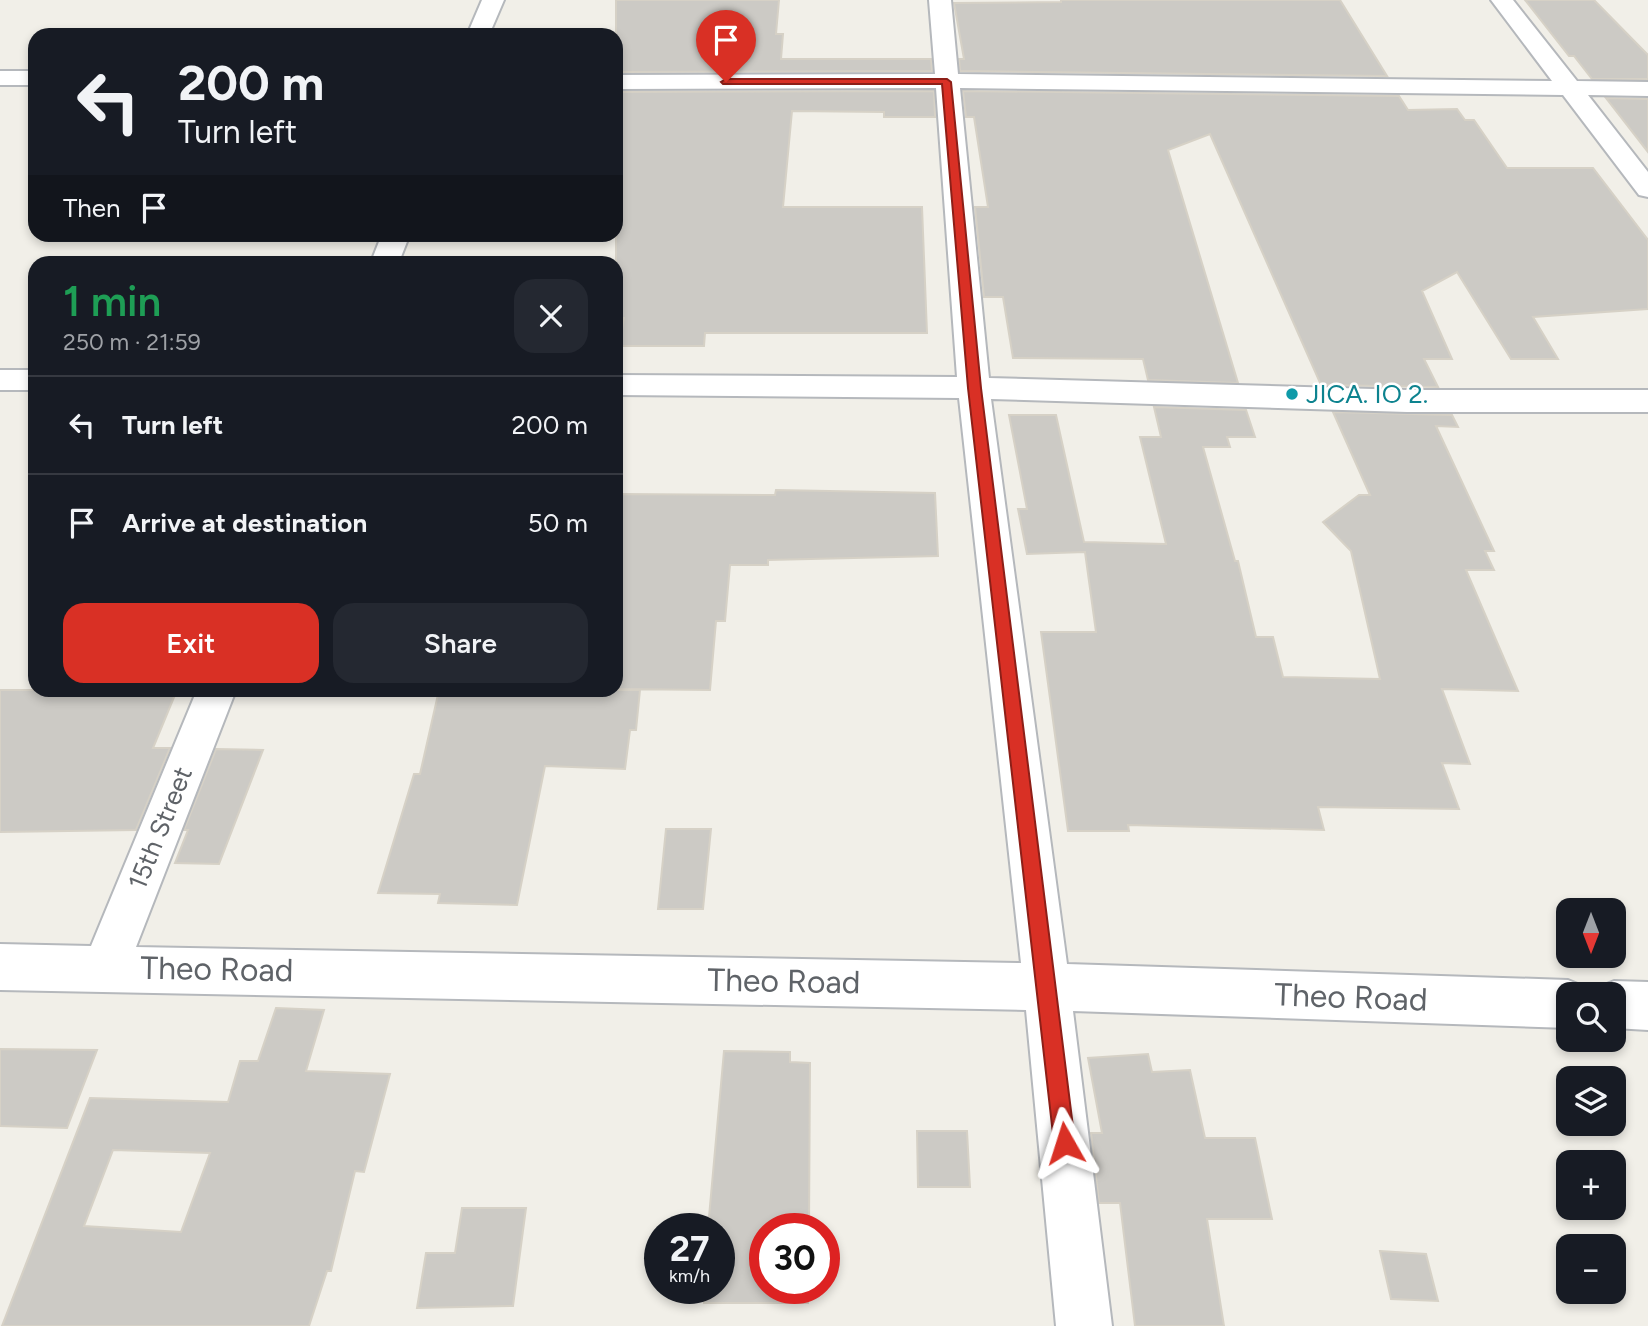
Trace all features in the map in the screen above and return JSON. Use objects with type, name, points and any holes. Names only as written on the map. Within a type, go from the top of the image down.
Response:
[{"type":"street","points":[[481,28],[493,0]]},
{"type":"street","points":[[940,0],[974,388],[1047,987],[1084,1326]]},
{"type":"street","points":[[1502,0],[1648,189]]},
{"type":"street","points":[[0,78],[28,78]]},
{"type":"street","points":[[623,82],[947,82],[1648,89]]},
{"type":"street","points":[[0,380],[28,380]]},
{"type":"street","points":[[623,385],[974,388],[1407,401],[1648,401]]},
{"type":"street","name":"15th Street","points":[[105,967],[213,697]]},
{"type":"street","name":"Theo Road","points":[[0,967],[1047,987],[1556,1004]]},
{"type":"street","points":[[1626,1005],[1648,1006]]},
{"type":"building","points":[[616,0],[779,0],[776,34],[783,34],[781,59],[931,59],[932,71],[623,72],[623,28],[616,28]]},
{"type":"building","points":[[1061,0],[1340,0],[1387,76],[960,71],[959,59],[964,59],[954,3]]},
{"type":"building","points":[[1525,0],[1594,0],[1648,55],[1648,79],[1592,79],[1574,56],[1569,56]]},
{"type":"building","points":[[934,91],[935,117],[884,117],[884,112],[792,111],[783,207],[922,207],[927,333],[705,333],[704,346],[623,346],[623,256],[616,256],[616,242],[623,242],[623,92]]},
{"type":"building","points":[[963,91],[1399,96],[1408,110],[1457,109],[1465,120],[1474,120],[1507,168],[1593,168],[1648,240],[1648,309],[1533,317],[1558,359],[1511,359],[1457,272],[1422,291],[1452,359],[1424,359],[1438,387],[1321,385],[1210,134],[1168,150],[1238,383],[1148,380],[1143,359],[1013,358],[1003,297],[984,297],[975,207],[988,207],[974,117],[966,117]]},
{"type":"building","points":[[1606,98],[1648,99],[1648,152]]},
{"type":"building","points":[[1154,407],[1246,410],[1255,437],[1227,437],[1230,447],[1203,447],[1235,561],[1238,561],[1256,637],[1273,637],[1283,677],[1380,679],[1351,551],[1323,522],[1359,495],[1370,495],[1333,412],[1452,415],[1458,427],[1436,426],[1494,551],[1485,551],[1494,570],[1466,570],[1518,691],[1442,689],[1470,764],[1442,763],[1459,809],[1318,807],[1324,830],[1128,825],[1129,831],[1068,831],[1041,632],[1096,632],[1085,552],[1027,554],[1018,509],[1027,509],[1009,415],[1056,415],[1084,542],[1166,544],[1140,437],[1161,437]]},
{"type":"building","points":[[776,490],[935,493],[938,556],[768,560],[768,565],[730,565],[725,621],[716,621],[710,690],[623,689],[623,494],[775,495]]},
{"type":"building","points":[[0,690],[28,690],[28,697],[174,697],[153,748],[170,748],[136,830],[0,832]]},
{"type":"building","points":[[623,690],[640,690],[636,730],[630,730],[625,769],[545,766],[517,905],[438,903],[440,894],[378,893],[414,774],[420,774],[437,697],[623,697]]},
{"type":"building","points":[[216,749],[263,750],[219,864],[175,863],[188,830],[184,830]]},
{"type":"building","points":[[666,829],[711,829],[703,909],[658,909]]},
{"type":"building","points":[[276,1008],[324,1010],[306,1071],[390,1074],[364,1172],[355,1171],[331,1271],[327,1271],[309,1326],[2,1326],[90,1098],[228,1102],[240,1061],[258,1061]],"holes":[[[113,1150],[210,1153],[181,1232],[84,1226]]]},
{"type":"building","points":[[0,1049],[97,1050],[67,1128],[0,1126]]},
{"type":"building","points":[[724,1051],[790,1052],[790,1062],[810,1063],[809,1213],[749,1213],[749,1303],[735,1303],[735,1213],[709,1213]]},
{"type":"building","points":[[1148,1054],[1152,1072],[1190,1070],[1205,1138],[1255,1138],[1272,1219],[1207,1219],[1224,1326],[1135,1326],[1120,1203],[1099,1203],[1091,1133],[1102,1133],[1088,1058]]},
{"type":"building","points":[[917,1131],[967,1131],[970,1187],[918,1187]]},
{"type":"building","points":[[462,1208],[526,1208],[513,1306],[417,1308],[426,1253],[455,1253]]},
{"type":"building","points":[[1380,1251],[1426,1254],[1438,1301],[1391,1299]]},
{"type":"place","name":"JICA. IO 2.","points":[[1292,394]]},
{"type":"route","points":[[726,82],[947,82],[974,388],[1065,1143]]}]
